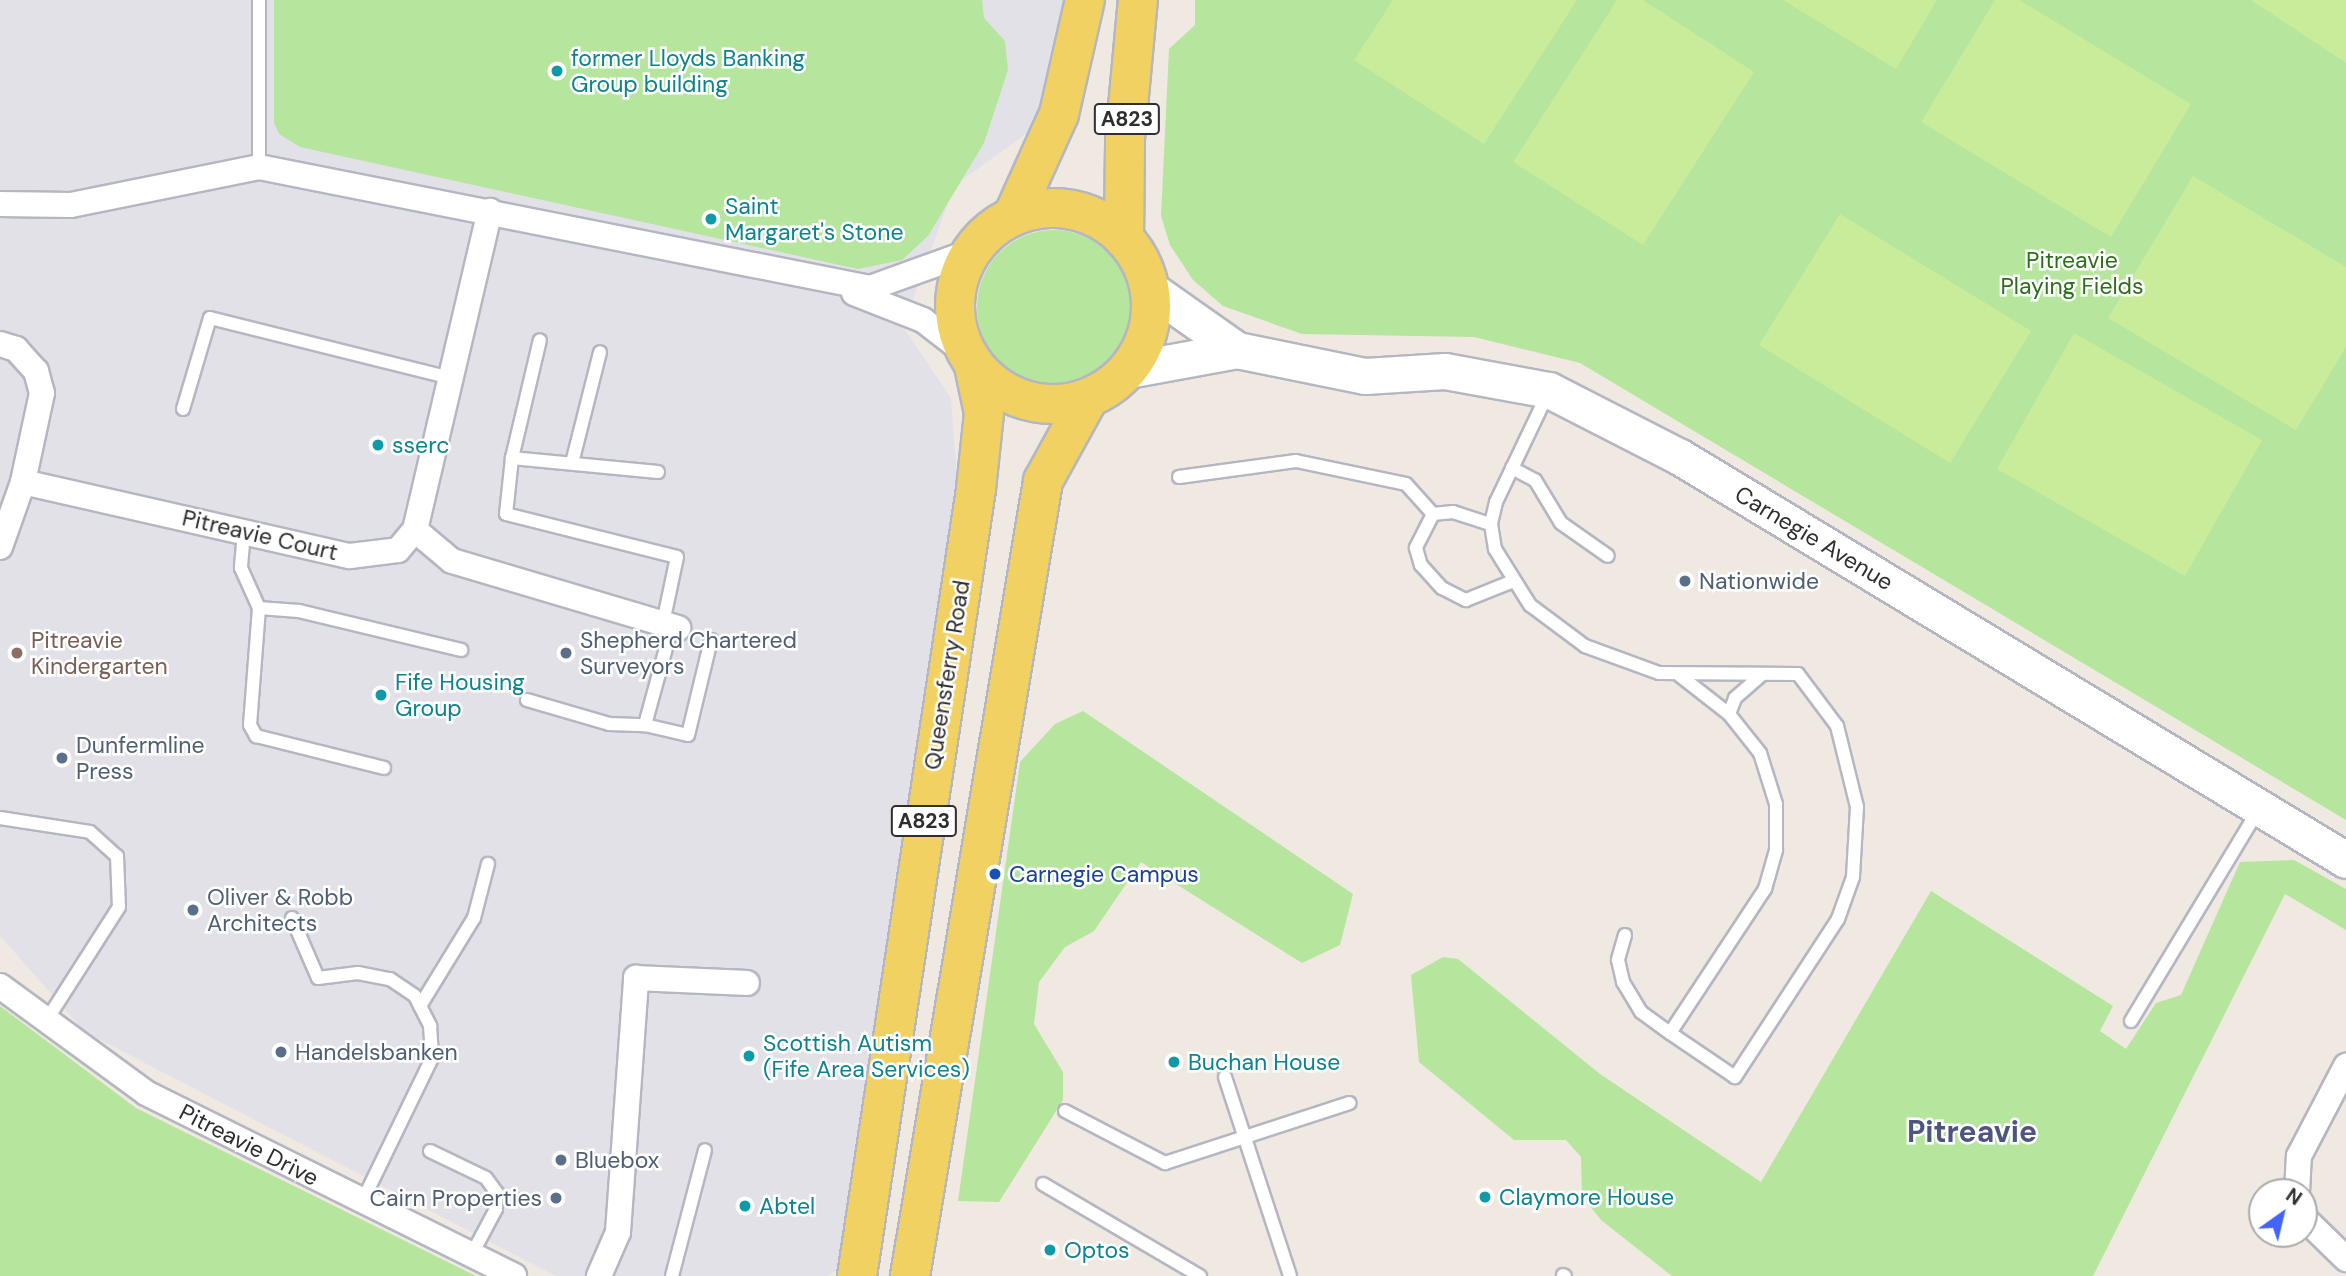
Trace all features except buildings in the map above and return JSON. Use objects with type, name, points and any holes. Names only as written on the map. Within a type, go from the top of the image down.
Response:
[{"type":"main road","name":"A823","points":[[1084,0],[1059,114],[1013,216],[970,252],[954,305],[971,360],[997,387],[1026,401],[1057,405],[1088,399],[1128,370],[1143,345],[1150,288],[1124,239],[1125,139],[1138,0]]},
{"type":"main road","points":[[1013,216],[1072,210],[1124,239]]},
{"type":"main road","name":"Queensferry Road","points":[[857,1276],[976,489],[984,414],[971,360]]},
{"type":"main road","name":"A823","points":[[910,1276],[1043,481],[1088,399]]},
{"type":"street","points":[[0,204],[71,205],[260,167],[490,211],[807,279],[870,288],[970,252]]},
{"type":"street","points":[[490,211],[415,530],[452,561],[671,625]]},
{"type":"street","points":[[807,279],[884,302],[923,320],[971,360]]},
{"type":"street","points":[[1150,288],[1237,351]]},
{"type":"street","points":[[0,344],[16,349],[36,371],[42,393],[23,482],[0,547]]},
{"type":"street","points":[[1128,370],[1237,351]]},
{"type":"street","name":"Carnegie Avenue","points":[[1237,351],[1365,376],[1445,371],[1549,390],[1680,457],[2346,860]]},
{"type":"street","name":"Pitreavie Court","points":[[23,482],[350,556],[398,550],[415,530]]},
{"type":"street","points":[[599,1276],[618,1232],[636,978],[747,983]]},
{"type":"street","name":"Pitreavie Drive","points":[[0,986],[146,1093],[514,1276]]},
{"type":"street","points":[[2298,1178],[2299,1156],[2346,1066]]},
{"type":"street","points":[[2318,1236],[2324,1244],[2346,1259]]},
{"type":"lane","points":[[259,0],[260,167]]},
{"type":"lane","points":[[183,409],[210,318],[451,378]]},
{"type":"lane","points":[[540,340],[512,458],[506,514],[677,557],[671,625],[645,725]]},
{"type":"lane","points":[[573,459],[600,352]]},
{"type":"lane","points":[[1549,390],[1512,468],[1492,524],[1511,582],[1547,622],[1585,646],[1679,675],[1798,674],[1837,726],[1857,807],[1853,877],[1838,919],[1735,1077],[1641,1012],[1623,982],[1618,960],[1625,935]]},
{"type":"lane","points":[[512,458],[573,459],[658,472]]},
{"type":"lane","points":[[1179,477],[1296,461],[1406,484],[1433,514]]},
{"type":"lane","points":[[1512,468],[1535,480],[1561,523],[1608,556]]},
{"type":"lane","points":[[1433,514],[1452,512],[1492,524]]},
{"type":"lane","points":[[1433,514],[1416,548],[1421,565],[1442,588],[1466,600],[1511,582]]},
{"type":"lane","points":[[244,532],[241,568],[259,608],[250,725],[256,736],[384,768]]},
{"type":"lane","points":[[259,608],[299,611],[461,650]]},
{"type":"lane","points":[[527,700],[609,724],[645,725],[688,735],[711,639]]},
{"type":"lane","points":[[1729,715],[1735,698],[1762,674]]},
{"type":"lane","points":[[1670,1033],[1765,888],[1776,850],[1776,804],[1760,753],[1729,715],[1679,675]]},
{"type":"lane","points":[[2131,1021],[2259,809]]},
{"type":"lane","points":[[0,818],[90,831],[117,856],[120,867],[119,907],[46,1021]]},
{"type":"lane","points":[[420,1006],[474,918],[488,864]]},
{"type":"lane","points":[[292,918],[318,978],[358,973],[390,979],[420,1006],[430,1026],[432,1058],[362,1202]]},
{"type":"lane","points":[[1225,1077],[1290,1276]]},
{"type":"lane","points":[[1065,1111],[1165,1163],[1244,1135],[1350,1103]]},
{"type":"lane","points":[[672,1276],[705,1150]]},
{"type":"lane","points":[[430,1152],[486,1178],[497,1193],[496,1209],[470,1256]]},
{"type":"lane","points":[[1043,1184],[1200,1276]]},
{"type":"shaded area","points":[[0,0],[1085,0],[1045,120],[954,186],[903,327],[951,398],[964,567],[859,1253],[829,1276],[556,1276],[85,1032],[0,936]]},
{"type":"green space","points":[[274,0],[982,0],[984,18],[1005,41],[1008,70],[984,143],[928,236],[902,260],[858,269],[300,147],[279,134],[274,123]]},
{"type":"green space","name":"Pitreavie Playing Fields","points":[[1195,0],[2346,0],[2346,820],[1580,363],[1474,337],[1302,334],[1223,306],[1193,280],[1170,245],[1161,216],[1169,49],[1195,25]]},
{"type":"green space","points":[[1393,0],[1577,0],[1484,144],[1354,60]]},
{"type":"green space","points":[[1617,0],[1643,0],[1754,72],[1643,245],[1513,162]]},
{"type":"green space","points":[[1783,0],[1937,0],[1896,69]]},
{"type":"green space","points":[[1995,0],[2019,0],[2191,104],[2111,237],[1921,122]]},
{"type":"green space","points":[[2251,0],[2346,0],[2346,63]]},
{"type":"green space","points":[[2193,176],[2346,267],[2346,347],[2296,430],[2108,318]]},
{"type":"green space","points":[[1840,214],[2031,331],[1950,463],[1759,345]]},
{"type":"green space","points":[[1054,230],[1084,236],[1109,252],[1125,277],[1131,307],[1125,337],[1109,362],[1084,378],[1054,384],[1024,378],[999,362],[983,337],[977,307],[983,277],[999,252],[1024,236]]},
{"type":"green space","points":[[2074,333],[2262,440],[2185,576],[1997,469]]},
{"type":"green space","points":[[1083,711],[1353,894],[1340,945],[1302,963],[1141,862],[1094,931],[1065,947],[1039,982],[1034,1024],[1063,1072],[1063,1100],[999,1202],[958,1201],[1020,762],[1055,724]]},
{"type":"green space","points":[[2294,860],[2346,889],[2346,930],[2285,894],[2093,1276],[1672,1276],[1601,1220],[1582,1196],[1581,1157],[1566,1140],[1514,1140],[1419,1062],[1411,975],[1443,957],[1458,959],[1600,1074],[1761,1182],[1931,891],[2113,1006],[2100,1031],[2126,1049],[2156,1003],[2181,995],[2240,862]]},
{"type":"green space","points":[[0,1006],[136,1108],[476,1276],[0,1276]]},
{"type":"place","name":"former Lloyds Banking Group building","points":[[557,71]]},
{"type":"place","name":"Saint Margaret's Stone","points":[[711,219]]},
{"type":"place","name":"sserc","points":[[378,445]]},
{"type":"place","name":"Nationwide","points":[[1685,581]]},
{"type":"place","name":"Pitreavie Kindergarten","points":[[17,653]]},
{"type":"place","name":"Shepherd Chartered Surveyors","points":[[566,653]]},
{"type":"place","name":"Fife Housing Group","points":[[381,695]]},
{"type":"place","name":"Dunfermline Press","points":[[62,758]]},
{"type":"place","name":"Carnegie Campus","points":[[995,874]]},
{"type":"place","name":"Oliver & Robb Architects","points":[[193,910]]},
{"type":"place","name":"Handelsbanken","points":[[281,1052]]},
{"type":"place","name":"Scottish Autism (Fife Area Services)","points":[[749,1056]]},
{"type":"place","name":"Buchan House","points":[[1174,1062]]},
{"type":"place","name":"Bluebox","points":[[561,1160]]},
{"type":"place","name":"Claymore House","points":[[1485,1197]]},
{"type":"place","name":"Cairn Properties","points":[[556,1198]]},
{"type":"place","name":"Abtel","points":[[745,1206]]},
{"type":"place","name":"Optos","points":[[1050,1250]]},
{"type":"district","name":"Pitreavie","points":[[1972,1132]]}]
